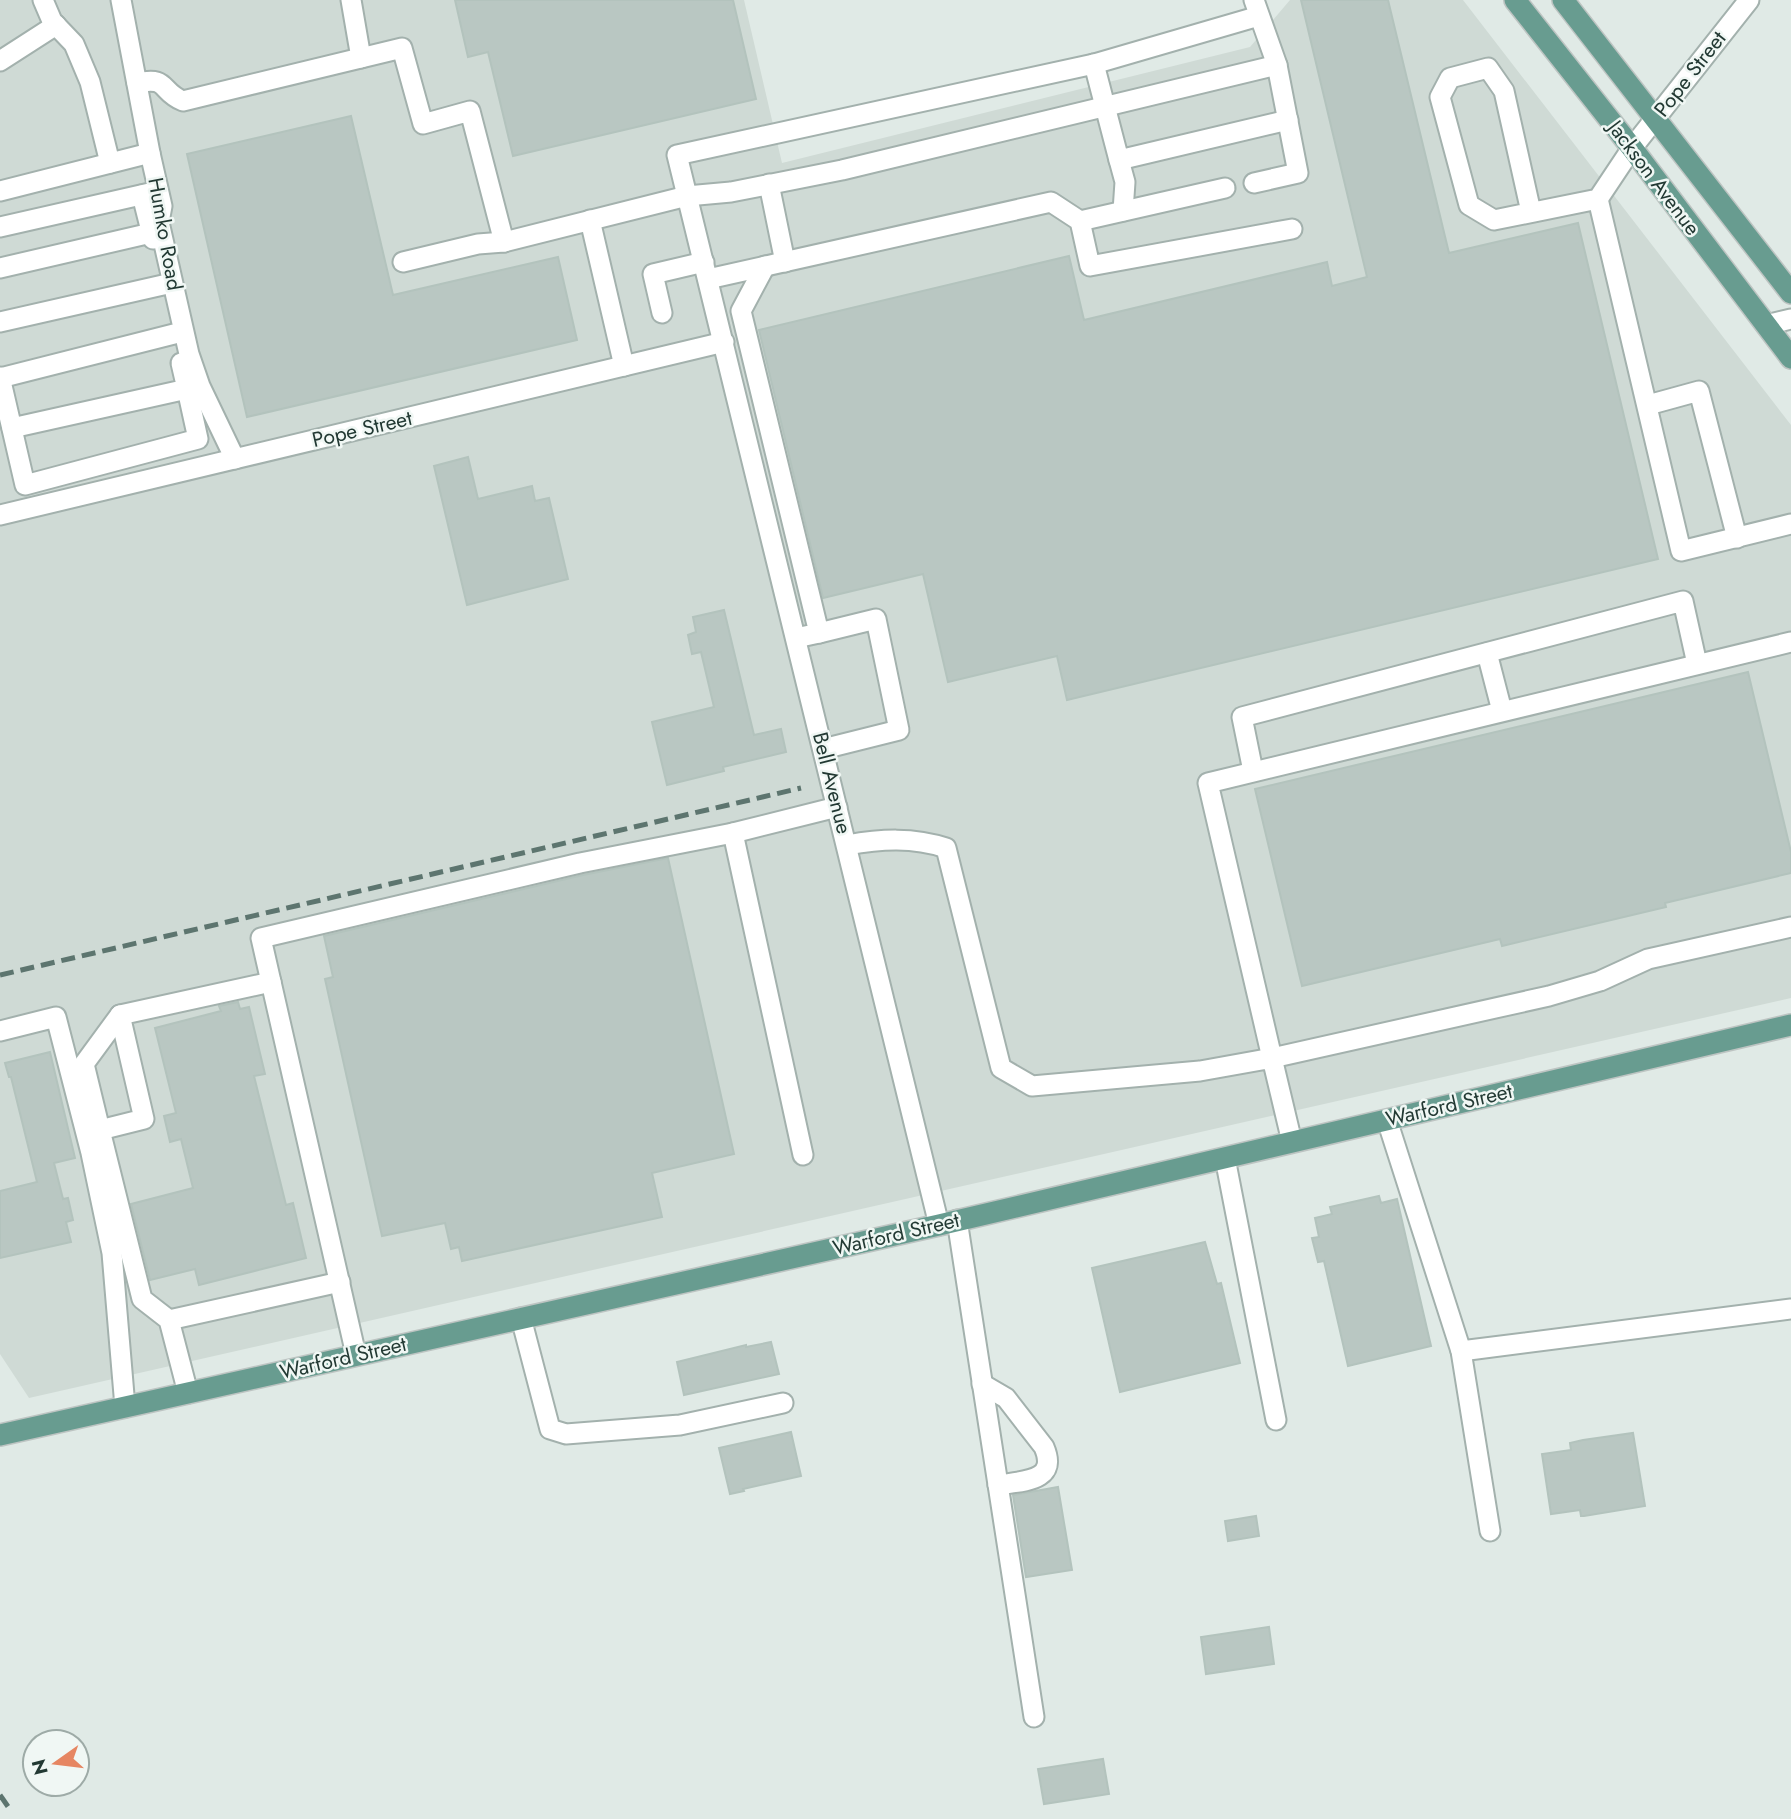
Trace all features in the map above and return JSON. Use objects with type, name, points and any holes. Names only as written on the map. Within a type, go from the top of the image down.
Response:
[{"type":"main road","name":"Jackson Avenue","points":[[1515,0],[1632,148],[1791,358]]},
{"type":"main road","name":"Jackson Avenue","points":[[1563,0],[1791,293]]},
{"type":"main road","name":"Warford Street","points":[[0,1435],[948,1222],[1791,1025]]},
{"type":"street","points":[[43,0],[56,25],[74,44],[90,82],[110,163]]},
{"type":"street","name":"Humko Road","points":[[121,0],[150,153],[151,193],[162,206],[159,222],[190,354],[194,388],[235,459]]},
{"type":"street","points":[[351,0],[361,58]]},
{"type":"street","name":"Pope Street","points":[[1598,199],[1632,148],[1749,0]]},
{"type":"street","points":[[1123,211],[1125,182],[1094,64],[1257,8],[1277,65],[1298,173],[1254,183]]},
{"type":"street","points":[[0,61],[56,25]]},
{"type":"street","points":[[137,83],[153,79],[183,101],[402,48],[423,124],[470,111],[504,242]]},
{"type":"street","name":"Bell Avenue","points":[[1034,1717],[982,1384],[948,1222],[837,807],[677,155],[1094,64]]},
{"type":"street","points":[[403,262],[478,244],[504,242],[687,196],[731,192],[769,184],[1105,108],[1277,65]]},
{"type":"street","points":[[1531,212],[1504,91],[1488,68],[1450,78],[1440,97],[1469,205],[1494,220],[1598,199],[1681,551],[1791,524]]},
{"type":"street","points":[[1119,160],[1288,120]]},
{"type":"street","points":[[0,191],[150,153]]},
{"type":"street","points":[[769,184],[785,262]]},
{"type":"street","points":[[1080,221],[1225,188]]},
{"type":"street","points":[[0,227],[151,193],[151,233],[174,334],[194,388],[198,439],[25,485],[0,377],[174,334]]},
{"type":"street","points":[[662,313],[653,274],[765,266],[1051,202],[1080,221],[1090,266],[1292,229]]},
{"type":"street","points":[[590,220],[624,366]]},
{"type":"street","points":[[0,268],[151,233]]},
{"type":"street","points":[[765,266],[741,311],[819,633]]},
{"type":"street","points":[[0,322],[163,285]]},
{"type":"street","points":[[1766,325],[1791,319]]},
{"type":"street","name":"Pope Street","points":[[0,516],[724,342]]},
{"type":"street","points":[[12,428],[194,388]]},
{"type":"street","points":[[1648,405],[1699,391],[1737,538]]},
{"type":"street","points":[[1253,772],[1242,717],[1683,601],[1697,664]]},
{"type":"street","points":[[796,638],[876,619],[899,730],[823,748]]},
{"type":"street","points":[[1292,1142],[1208,783],[1791,642]]},
{"type":"street","points":[[1487,653],[1502,711]]},
{"type":"street","points":[[356,1355],[261,938],[580,863],[733,832],[837,807]]},
{"type":"street","points":[[733,832],[803,1155]]},
{"type":"street","points":[[847,845],[874,840],[922,840],[946,848],[1001,1068],[1032,1086],[1200,1071],[1272,1058],[1549,996],[1600,981],[1648,959],[1791,927]]},
{"type":"street","points":[[188,1393],[169,1320],[142,1299],[85,1064],[121,1014],[271,982]]},
{"type":"street","points":[[100,1130],[144,1119],[121,1014]]},
{"type":"street","points":[[0,1031],[56,1017],[91,1153],[112,1253],[125,1407]]},
{"type":"street","points":[[1387,1119],[1461,1351],[1490,1531]]},
{"type":"street","points":[[1225,1158],[1276,1420]]},
{"type":"street","points":[[169,1320],[340,1282]]},
{"type":"street","points":[[1461,1351],[1791,1309]]},
{"type":"street","points":[[522,1318],[550,1429],[566,1434],[680,1425],[783,1403]]},
{"type":"street","points":[[982,1384],[1006,1398],[1044,1447],[1047,1455],[1046,1470],[1043,1474],[1036,1478],[998,1485]]},
{"type":"shaded area","points":[[0,0],[744,0],[782,163],[1250,47],[1290,0],[1463,0],[1791,425],[1791,998],[29,1398],[0,1354]]},
{"type":"building","points":[[455,0],[733,0],[756,99],[513,156],[488,52],[468,57]]},
{"type":"building","points":[[1301,0],[1388,0],[1449,253],[1578,223],[1658,559],[1067,700],[1057,656],[948,682],[923,574],[823,598],[759,330],[1069,256],[1084,320],[1327,262],[1332,286],[1367,277]]},
{"type":"building","points":[[351,116],[393,295],[558,257],[577,340],[247,417],[187,154]]},
{"type":"building","points":[[468,457],[478,499],[532,486],[535,501],[549,498],[568,579],[467,605],[434,466]]},
{"type":"building","points":[[724,610],[754,735],[781,729],[786,752],[723,767],[724,771],[667,785],[652,722],[714,707],[701,652],[692,654],[688,635],[696,632],[693,617]]},
{"type":"building","points":[[1748,672],[1791,852],[1791,873],[1665,903],[1666,907],[1502,946],[1500,939],[1302,986],[1255,789]]},
{"type":"building","points":[[668,858],[734,1154],[652,1173],[662,1217],[462,1261],[459,1247],[451,1249],[445,1223],[382,1236],[325,979],[333,977],[324,936],[583,875]]},
{"type":"building","points":[[238,1002],[240,1009],[249,1007],[265,1074],[254,1076],[286,1205],[293,1203],[306,1258],[199,1285],[195,1269],[150,1280],[131,1204],[193,1188],[181,1139],[170,1142],[164,1116],[176,1113],[155,1028],[221,1011],[219,1006]]},
{"type":"building","points":[[50,1052],[75,1158],[54,1163],[63,1199],[68,1198],[73,1220],[66,1222],[71,1242],[0,1258],[0,1191],[37,1182],[11,1077],[5,1063]]},
{"type":"building","points":[[1379,1196],[1381,1203],[1397,1199],[1431,1346],[1348,1366],[1324,1261],[1318,1262],[1312,1238],[1319,1237],[1315,1218],[1332,1214],[1330,1207]]},
{"type":"building","points":[[1205,1242],[1217,1284],[1221,1283],[1240,1363],[1120,1392],[1092,1268]]},
{"type":"building","points":[[771,1342],[779,1374],[684,1395],[677,1362],[746,1345]]},
{"type":"building","points":[[791,1432],[801,1476],[730,1494],[719,1448]]},
{"type":"building","points":[[1633,1433],[1645,1506],[1584,1516],[1581,1516],[1580,1510],[1551,1514],[1542,1454],[1571,1450],[1570,1443],[1583,1440]]},
{"type":"building","points":[[1058,1487],[1072,1570],[1026,1577],[1013,1495]]},
{"type":"building","points":[[1256,1516],[1259,1536],[1228,1541],[1225,1521]]},
{"type":"building","points":[[1269,1627],[1274,1664],[1206,1674],[1201,1637]]},
{"type":"building","points":[[1103,1759],[1109,1794],[1044,1804],[1038,1769]]},
{"type":"railway","points":[[0,975],[801,788]]},
{"type":"railway","points":[[0,1795],[11,1811]]}]
